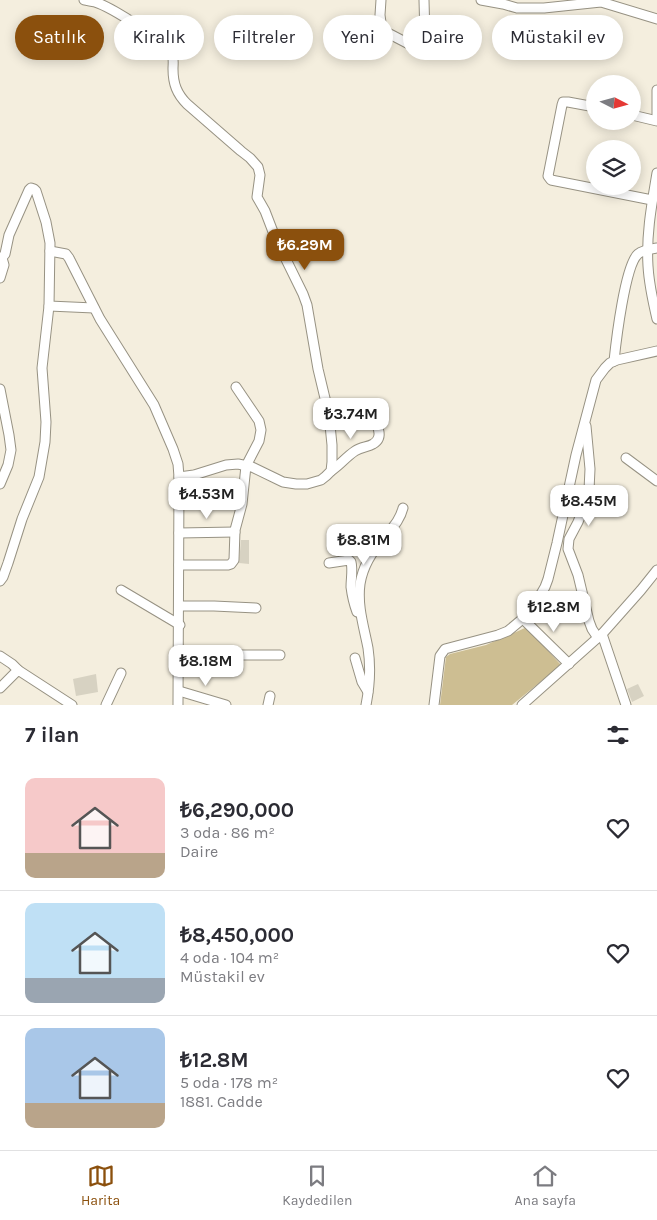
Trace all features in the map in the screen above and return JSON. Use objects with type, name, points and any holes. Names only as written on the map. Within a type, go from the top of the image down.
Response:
[{"type":"street","points":[[84,0],[110,8],[168,49],[173,57],[174,83],[179,95],[200,116],[250,158],[258,168],[260,180],[257,197],[307,305],[317,363],[329,415],[332,444],[331,471]]},
{"type":"street","points":[[381,0],[382,30],[407,43],[418,42],[425,37],[424,0]]},
{"type":"street","points":[[481,0],[506,2],[517,8],[544,8],[601,2],[657,19]]},
{"type":"street","points":[[657,90],[657,116]]},
{"type":"street","points":[[586,105],[564,102],[548,176],[551,180],[654,198]]},
{"type":"street","points":[[641,118],[657,121]]},
{"type":"street","points":[[657,173],[648,231],[652,249],[648,265],[657,319]]},
{"type":"street","points":[[0,278],[4,266],[1,259],[5,254],[9,235],[29,190],[32,188],[36,191],[46,222],[50,251],[49,306],[42,368],[46,422],[45,442],[37,482],[0,581]]},
{"type":"street","points":[[614,362],[621,310],[628,278],[638,254],[652,249]]},
{"type":"street","points":[[50,251],[66,254],[69,258],[100,319],[154,404],[178,464],[180,477],[180,655],[178,705]]},
{"type":"street","points":[[49,306],[94,308]]},
{"type":"street","points":[[434,705],[440,656],[444,649],[508,631],[523,619],[534,606],[545,587],[552,567],[576,455],[596,380],[605,368],[617,360],[657,351]]},
{"type":"street","points":[[179,565],[231,564],[234,560],[235,532],[242,504],[246,466],[259,441],[261,430],[258,421],[236,387]]},
{"type":"street","points":[[0,389],[10,450],[8,465],[0,484]]},
{"type":"street","points":[[180,477],[194,475],[226,465],[238,464],[252,467],[283,482],[307,484],[321,480],[354,451],[377,441],[379,437],[378,428],[370,413]]},
{"type":"street","points":[[585,423],[588,435],[589,490],[578,522],[569,539],[568,549],[578,575],[589,621],[592,629],[600,636],[626,705]]},
{"type":"street","points":[[626,458],[657,481]]},
{"type":"street","points":[[366,705],[371,670],[362,620],[359,594],[360,581],[372,554],[398,521],[403,508]]},
{"type":"street","points":[[179,532],[235,532]]},
{"type":"street","points":[[557,543],[568,544]]},
{"type":"street","points":[[329,563],[349,560],[351,562],[353,568],[352,595],[356,611],[362,620]]},
{"type":"street","points":[[522,705],[600,636],[657,570]]},
{"type":"street","points":[[121,590],[180,625]]},
{"type":"street","points":[[180,606],[256,608]]},
{"type":"street","points":[[523,619],[569,664]]},
{"type":"street","points":[[180,655],[280,655]]},
{"type":"street","points":[[0,656],[72,705]]},
{"type":"street","points":[[355,658],[362,682],[368,692]]},
{"type":"street","points":[[0,688],[18,670]]},
{"type":"street","points":[[106,705],[121,673]]},
{"type":"street","points":[[179,691],[226,705]]},
{"type":"shaded area","points":[[525,628],[561,665],[512,705],[440,705],[446,657],[450,654],[486,645]]},
{"type":"building","points":[[241,540],[249,540],[249,564],[239,563]]},
{"type":"building","points":[[96,674],[98,692],[76,696],[73,679]]},
{"type":"building","points":[[638,684],[644,696],[632,702],[627,689]]}]
